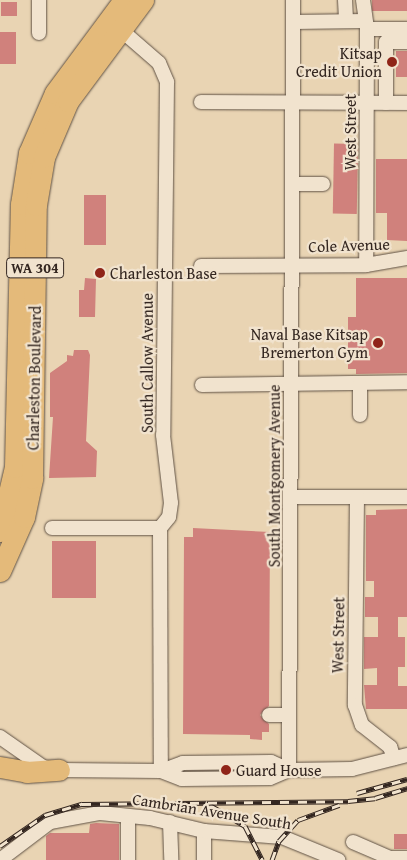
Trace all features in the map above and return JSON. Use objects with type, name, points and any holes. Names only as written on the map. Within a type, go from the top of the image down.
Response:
[{"type":"highway","name":"Charleston Boulevard","points":[[0,531],[6,496],[20,204],[29,153],[55,93],[124,0]]},
{"type":"highway","name":"Charleston Boulevard","points":[[0,571],[24,516],[32,478],[36,205],[44,157],[68,101],[143,0]]},
{"type":"highway","points":[[0,767],[27,772],[58,770]]},
{"type":"street","points":[[39,33],[40,0]]},
{"type":"street","points":[[345,0],[346,21]]},
{"type":"street","name":"West Street","points":[[362,0],[366,25],[366,265]]},
{"type":"street","points":[[292,6],[346,21],[407,29]]},
{"type":"street","name":"South Montgomery Avenue","points":[[289,770],[294,184],[292,6]]},
{"type":"street","name":"South Callow Avenue","points":[[121,30],[162,67],[167,82],[163,435],[171,503],[169,517],[160,528],[161,771]]},
{"type":"street","points":[[386,103],[386,42],[407,42]]},
{"type":"street","points":[[201,102],[367,105],[407,103]]},
{"type":"street","points":[[294,184],[323,184]]},
{"type":"street","name":"Cole Avenue","points":[[201,266],[366,265],[407,258]]},
{"type":"street","points":[[202,385],[360,386],[407,382]]},
{"type":"street","points":[[360,386],[360,415]]},
{"type":"street","points":[[292,497],[407,497]]},
{"type":"street","name":"West Street","points":[[357,497],[355,705],[362,725],[401,757]]},
{"type":"street","points":[[52,528],[160,528]]},
{"type":"street","points":[[269,715],[290,715]]},
{"type":"street","points":[[0,737],[43,767],[58,770],[161,771],[182,779],[270,778],[289,770],[352,769],[401,757]]},
{"type":"street","points":[[161,771],[183,763],[238,762],[271,762],[289,770]]},
{"type":"street","name":"Cambrian Avenue South","points":[[0,860],[50,822],[78,815],[128,816],[170,822],[204,831],[282,837],[338,860]]},
{"type":"street","points":[[128,816],[128,860]]},
{"type":"street","points":[[170,822],[171,860]]},
{"type":"street","points":[[204,831],[204,860]]},
{"type":"street","points":[[353,842],[390,858],[407,858]]},
{"type":"building","points":[[372,0],[407,0],[407,11],[372,11]]},
{"type":"building","points":[[1,2],[17,2],[17,16],[1,16]]},
{"type":"building","points":[[0,32],[16,32],[16,64],[0,64]]},
{"type":"building","points":[[396,51],[407,51],[407,77],[396,77]]},
{"type":"building","points":[[334,144],[358,144],[357,214],[333,214]]},
{"type":"building","points":[[376,159],[407,159],[407,241],[387,240],[387,213],[376,213]]},
{"type":"building","points":[[84,195],[106,195],[106,245],[84,245]]},
{"type":"building","points":[[85,278],[96,279],[95,317],[79,317],[79,290],[84,290]]},
{"type":"building","name":"Naval Base Kitsap Bremerton Gym","points":[[356,278],[407,278],[407,373],[356,374],[356,369],[348,369],[348,317],[356,317]]},
{"type":"building","points":[[74,350],[88,350],[90,355],[86,441],[97,451],[96,477],[49,478],[53,417],[50,417],[50,373],[67,361],[67,355],[73,356]]},
{"type":"building","points":[[407,509],[407,617],[398,617],[398,637],[405,637],[405,667],[398,667],[398,686],[407,686],[407,709],[366,709],[364,685],[377,685],[377,668],[364,669],[364,637],[378,637],[378,617],[365,617],[365,597],[374,597],[374,581],[366,581],[366,515],[376,515],[376,510]]},
{"type":"building","points":[[193,528],[270,532],[269,706],[260,715],[269,724],[269,732],[262,732],[262,740],[250,739],[250,735],[183,734],[184,537],[193,537]]},
{"type":"building","points":[[52,541],[96,541],[96,598],[52,598]]},
{"type":"building","points":[[90,824],[119,824],[119,860],[46,860],[46,836],[50,833],[89,833]]},
{"type":"building","points":[[394,834],[407,834],[407,849],[394,849]]},
{"type":"railway","points":[[357,793],[407,779]]},
{"type":"railway","points":[[0,846],[45,815],[82,804],[348,801],[375,798],[407,788]]},
{"type":"railway","points":[[210,805],[245,826],[262,860]]},
{"type":"railway","points":[[272,860],[279,841],[298,820],[339,805]]},
{"type":"place","name":"Kitsap Credit Union","points":[[392,62]]},
{"type":"place","name":"Charleston Base","points":[[100,273]]},
{"type":"place","name":"Naval Base Kitsap Bremerton Gym","points":[[378,343]]},
{"type":"place","name":"Guard House","points":[[226,770]]}]
